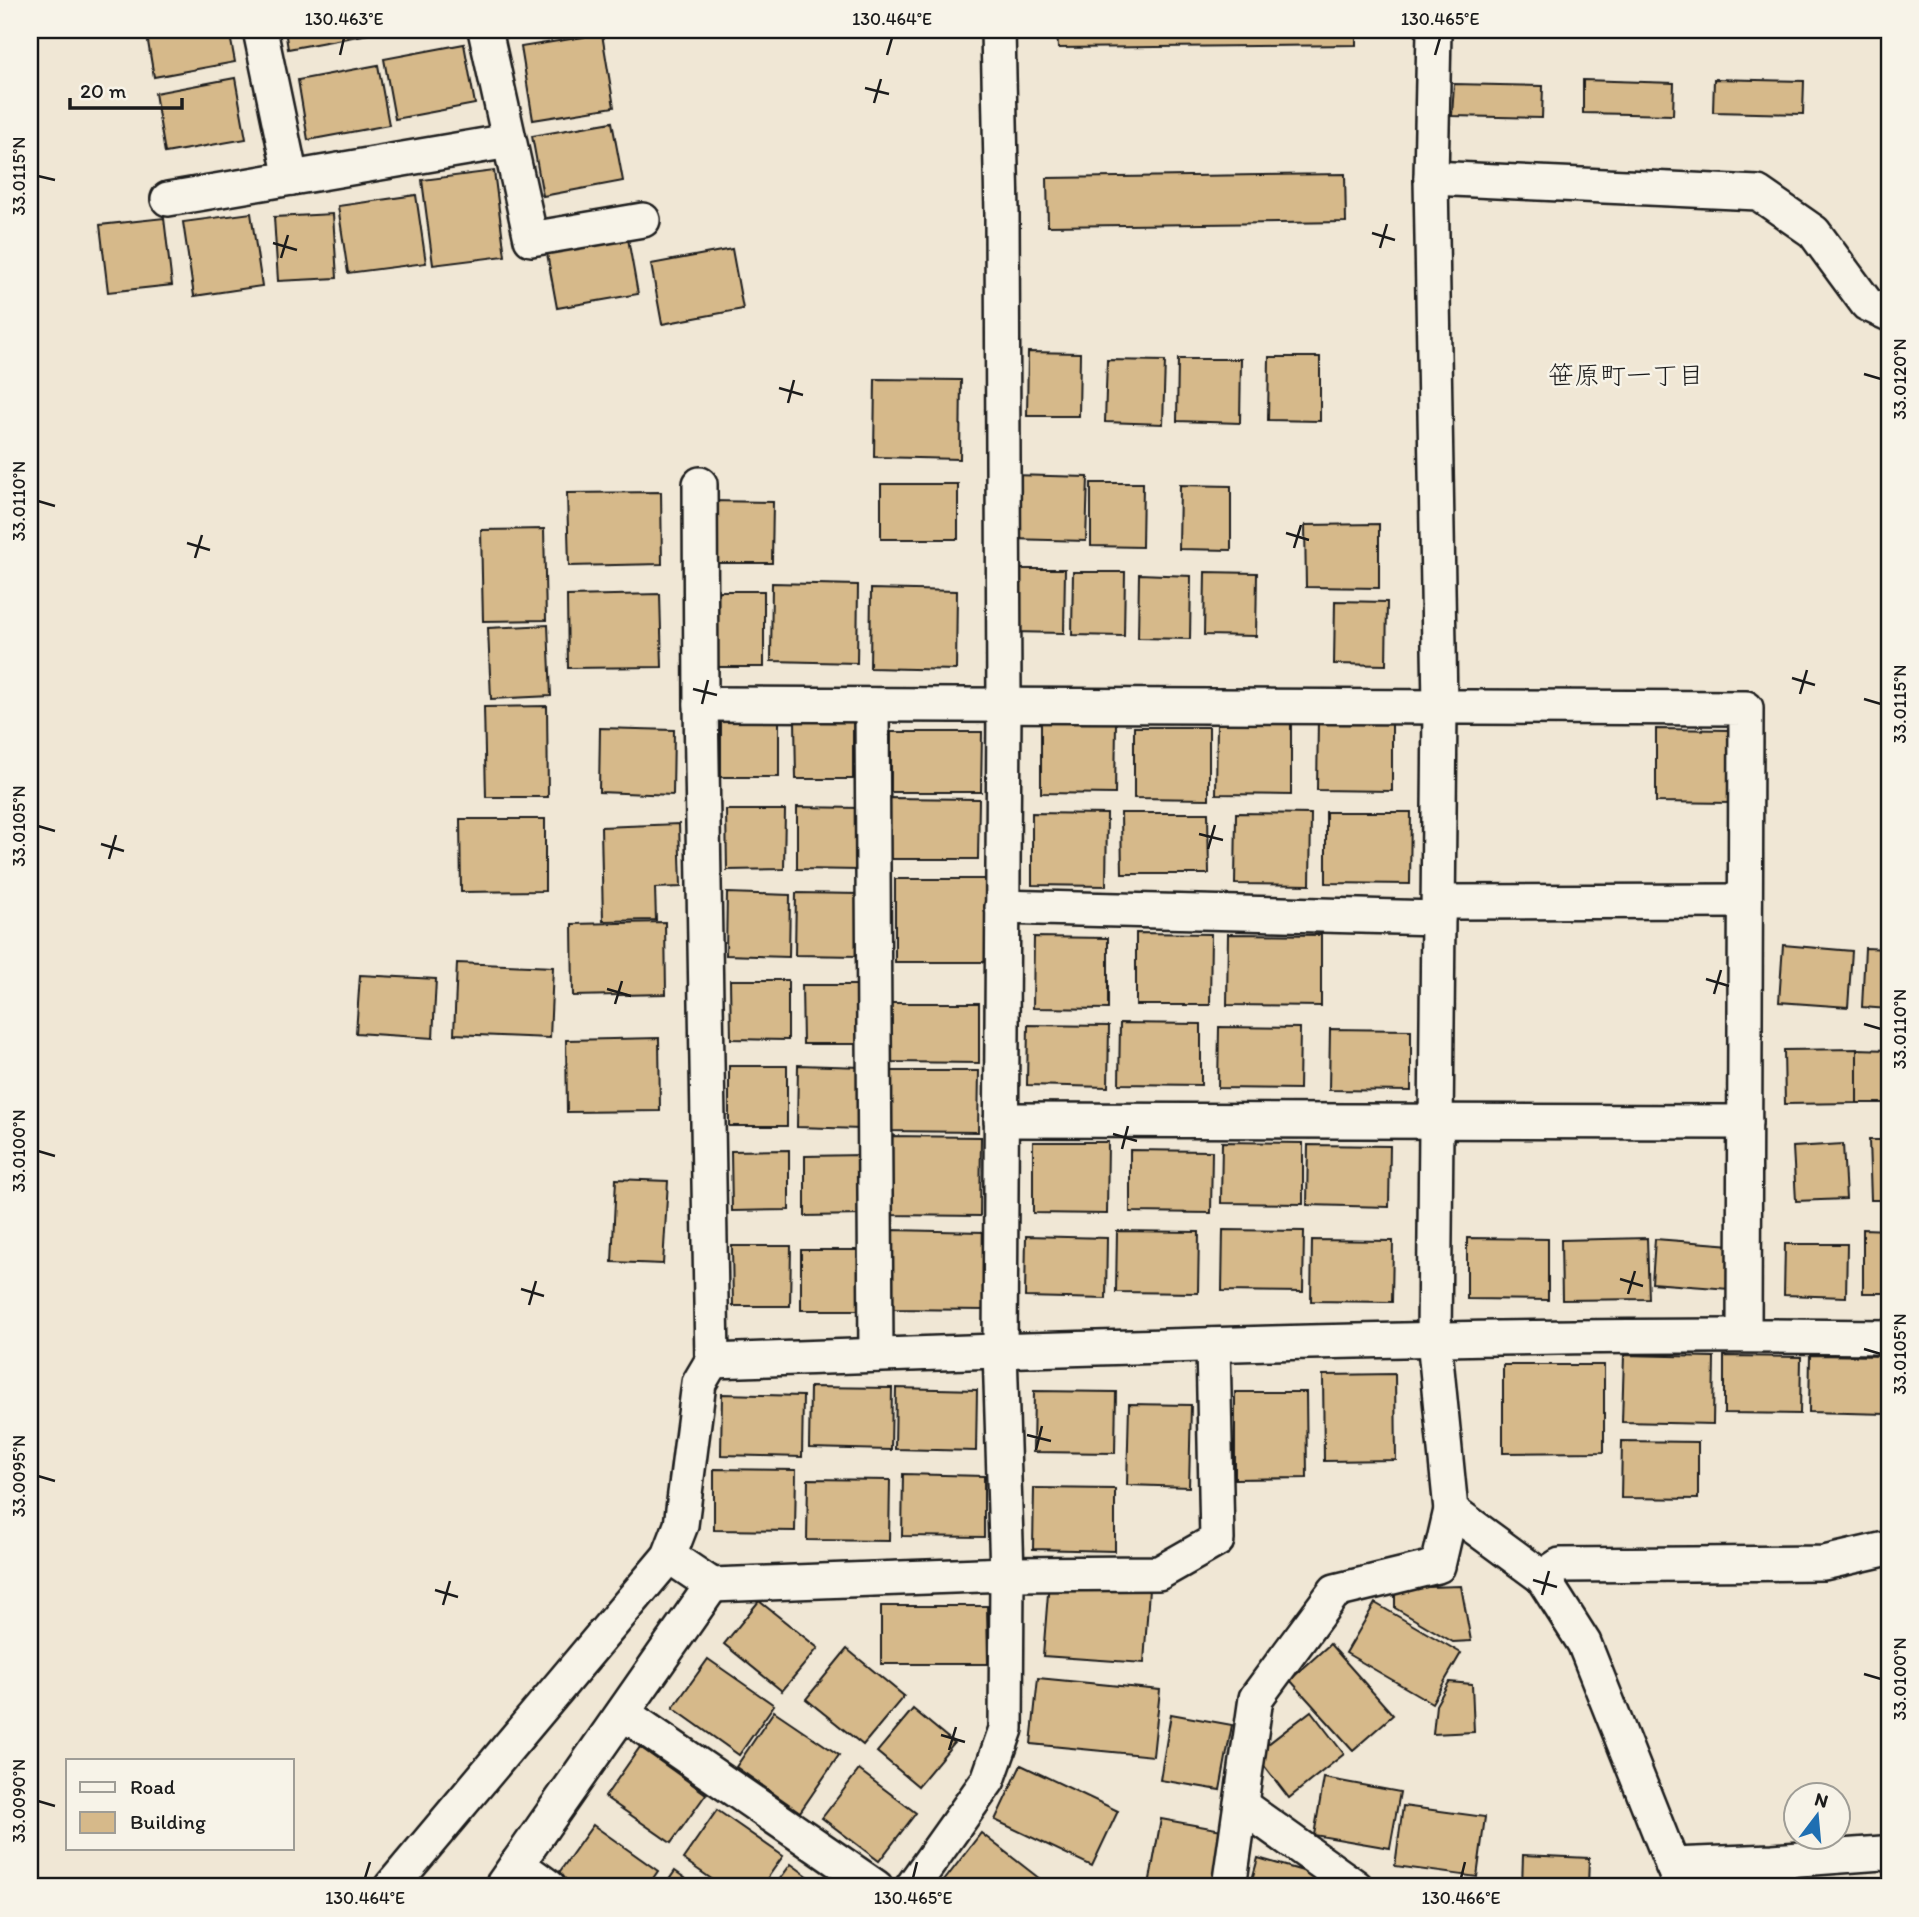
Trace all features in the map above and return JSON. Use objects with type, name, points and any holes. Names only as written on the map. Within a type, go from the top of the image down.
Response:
[{"type":"street","points":[[260,30],[291,178]]},
{"type":"street","points":[[485,30],[531,239],[643,220]]},
{"type":"street","points":[[912,1887],[988,1780],[1006,1729],[1007,1574],[1000,1350],[1004,705],[1002,214],[998,30]]},
{"type":"street","points":[[1229,1887],[1256,1698],[1335,1591],[1438,1566],[1451,1510],[1434,1339],[1440,706],[1431,178],[1434,30]]},
{"type":"street","points":[[168,199],[509,141]]},
{"type":"street","points":[[1431,178],[1758,193],[1814,232],[1867,304],[1889,314]]},
{"type":"street","points":[[391,1887],[669,1556],[681,1525],[699,1383],[712,1361],[700,484]]},
{"type":"street","points":[[701,704],[1746,708],[1744,1335]]},
{"type":"street","points":[[872,705],[876,1355]]},
{"type":"street","points":[[1002,906],[1439,910],[1745,901]]},
{"type":"street","points":[[1002,1120],[1745,1122]]},
{"type":"street","points":[[712,1361],[1000,1350],[1434,1339],[1744,1335],[1889,1337]]},
{"type":"street","points":[[669,1556],[712,1585],[1007,1574],[1159,1573],[1217,1540],[1213,1345]]},
{"type":"street","points":[[1451,1510],[1542,1577],[1584,1643],[1680,1881],[1773,1861],[1882,1853],[1889,1855]]},
{"type":"street","points":[[1542,1577],[1560,1565],[1824,1563],[1889,1548]]},
{"type":"street","points":[[549,1887],[509,1876],[712,1585]]},
{"type":"street","points":[[623,1713],[876,1887]]},
{"type":"street","points":[[1241,1805],[1356,1887]]},
{"type":"building","points":[[146,30],[229,30],[235,62],[154,77]]},
{"type":"building","points":[[285,30],[368,30],[369,34],[288,49]]},
{"type":"building","points":[[1057,30],[1356,30],[1356,45],[1058,48]]},
{"type":"building","points":[[602,34],[614,107],[533,120],[521,47]]},
{"type":"building","points":[[464,44],[475,104],[395,119],[384,59]]},
{"type":"building","points":[[378,65],[389,125],[308,140],[298,80]]},
{"type":"building","points":[[235,78],[246,139],[165,153],[155,93]]},
{"type":"building","points":[[1714,79],[1804,81],[1803,114],[1713,112]]},
{"type":"building","points":[[1583,80],[1674,83],[1673,115],[1583,113]]},
{"type":"building","points":[[1454,84],[1543,86],[1542,118],[1452,116]]},
{"type":"building","points":[[612,122],[623,181],[543,196],[532,136]]},
{"type":"building","points":[[494,171],[505,256],[433,265],[422,180]]},
{"type":"building","points":[[1345,174],[1346,222],[1048,226],[1047,178]]},
{"type":"building","points":[[416,195],[426,263],[348,273],[338,206]]},
{"type":"building","points":[[251,213],[262,286],[194,296],[183,222]]},
{"type":"building","points":[[333,214],[337,278],[278,281],[274,217]]},
{"type":"building","points":[[164,218],[172,285],[108,292],[100,225]]},
{"type":"building","points":[[627,233],[638,294],[557,308],[546,248]]},
{"type":"building","points":[[732,249],[743,309],[662,324],[651,264]]},
{"type":"building","points":[[1028,352],[1080,353],[1079,416],[1027,416]]},
{"type":"building","points":[[1269,357],[1320,357],[1320,421],[1268,420]]},
{"type":"building","points":[[1178,359],[1241,359],[1240,423],[1177,421]]},
{"type":"building","points":[[1107,360],[1165,361],[1163,424],[1105,422]]},
{"type":"building","points":[[875,379],[961,380],[960,459],[874,457]]},
{"type":"building","points":[[1012,475],[1088,477],[1086,541],[1011,539]]},
{"type":"building","points":[[1091,483],[1143,483],[1142,547],[1091,546]]},
{"type":"building","points":[[881,484],[958,484],[958,539],[881,539]]},
{"type":"building","points":[[1180,485],[1231,486],[1231,550],[1179,549]]},
{"type":"building","points":[[661,492],[662,564],[569,566],[567,493]]},
{"type":"building","points":[[709,501],[773,502],[772,563],[709,563]]},
{"type":"building","points":[[1379,524],[1379,588],[1306,587],[1305,525]]},
{"type":"building","points":[[544,529],[546,620],[483,621],[481,530]]},
{"type":"building","points":[[1013,569],[1065,569],[1064,633],[1012,632]]},
{"type":"building","points":[[1073,572],[1125,572],[1124,636],[1072,635]]},
{"type":"building","points":[[1205,572],[1257,573],[1256,636],[1204,635]]},
{"type":"building","points":[[1139,574],[1191,576],[1190,639],[1138,638]]},
{"type":"building","points":[[772,583],[858,585],[857,663],[771,661]]},
{"type":"building","points":[[871,589],[957,591],[956,670],[870,668]]},
{"type":"building","points":[[704,591],[764,591],[764,667],[704,667]]},
{"type":"building","points":[[660,594],[662,667],[568,668],[567,596]]},
{"type":"building","points":[[1335,601],[1387,602],[1386,665],[1334,664]]},
{"type":"building","points":[[548,625],[551,696],[491,699],[488,628]]},
{"type":"building","points":[[547,706],[548,797],[486,797],[484,707]]},
{"type":"building","points":[[721,717],[779,718],[779,777],[721,777]]},
{"type":"building","points":[[795,719],[853,719],[853,779],[796,779]]},
{"type":"building","points":[[1318,719],[1392,719],[1392,791],[1317,790]]},
{"type":"building","points":[[1041,722],[1116,723],[1115,794],[1041,793]]},
{"type":"building","points":[[1217,723],[1291,724],[1291,795],[1216,794]]},
{"type":"building","points":[[1134,727],[1209,727],[1209,799],[1134,798]]},
{"type":"building","points":[[600,728],[674,730],[673,795],[599,792]]},
{"type":"building","points":[[1656,729],[1731,730],[1731,803],[1656,802]]},
{"type":"building","points":[[891,732],[982,732],[981,792],[891,792]]},
{"type":"building","points":[[888,798],[979,799],[978,859],[887,859]]},
{"type":"building","points":[[797,807],[861,808],[860,870],[797,869]]},
{"type":"building","points":[[726,810],[785,810],[784,869],[727,870]]},
{"type":"building","points":[[1326,812],[1411,812],[1410,884],[1326,883]]},
{"type":"building","points":[[1032,813],[1107,814],[1106,886],[1032,885]]},
{"type":"building","points":[[1121,813],[1208,813],[1209,874],[1122,874]]},
{"type":"building","points":[[1236,813],[1311,814],[1310,885],[1235,884]]},
{"type":"building","points":[[460,819],[545,819],[545,891],[461,892]]},
{"type":"building","points":[[679,824],[681,887],[655,888],[656,920],[603,921],[601,827]]},
{"type":"building","points":[[895,879],[986,879],[985,962],[895,962]]},
{"type":"building","points":[[727,893],[790,895],[789,957],[726,955]]},
{"type":"building","points":[[796,893],[860,894],[859,956],[795,955]]},
{"type":"building","points":[[665,922],[666,994],[573,996],[572,924]]},
{"type":"building","points":[[1136,933],[1211,934],[1210,1005],[1136,1005]]},
{"type":"building","points":[[1228,934],[1321,935],[1321,1006],[1227,1005]]},
{"type":"building","points":[[1034,937],[1108,938],[1108,1009],[1033,1008]]},
{"type":"building","points":[[1783,945],[1852,951],[1848,1007],[1779,1002]]},
{"type":"building","points":[[1865,948],[1889,949],[1889,1009],[1862,1007]]},
{"type":"building","points":[[457,963],[553,967],[550,1038],[454,1034]]},
{"type":"building","points":[[360,975],[436,979],[433,1038],[356,1033]]},
{"type":"building","points":[[730,980],[788,980],[788,1040],[731,1039]]},
{"type":"building","points":[[802,985],[860,985],[860,1044],[803,1044]]},
{"type":"building","points":[[888,1003],[979,1003],[979,1063],[888,1062]]},
{"type":"building","points":[[1120,1023],[1201,1024],[1201,1085],[1119,1084]]},
{"type":"building","points":[[1028,1025],[1109,1026],[1108,1087],[1027,1085]]},
{"type":"building","points":[[1219,1027],[1300,1028],[1299,1089],[1218,1088]]},
{"type":"building","points":[[1330,1029],[1411,1030],[1411,1091],[1329,1090]]},
{"type":"building","points":[[659,1038],[660,1111],[567,1112],[566,1040]]},
{"type":"building","points":[[1857,1049],[1889,1050],[1889,1103],[1857,1103]]},
{"type":"building","points":[[1857,1049],[1857,1103],[1785,1104],[1784,1050]]},
{"type":"building","points":[[798,1065],[862,1067],[861,1129],[797,1127]]},
{"type":"building","points":[[729,1066],[787,1066],[787,1126],[729,1126]]},
{"type":"building","points":[[887,1071],[979,1071],[978,1132],[887,1131]]},
{"type":"building","points":[[888,1136],[981,1137],[980,1216],[888,1215]]},
{"type":"building","points":[[1869,1140],[1889,1140],[1889,1200],[1871,1200]]},
{"type":"building","points":[[1033,1142],[1108,1142],[1107,1214],[1033,1213]]},
{"type":"building","points":[[1222,1142],[1303,1143],[1303,1204],[1221,1203]]},
{"type":"building","points":[[1843,1144],[1846,1199],[1796,1201],[1793,1147]]},
{"type":"building","points":[[1308,1145],[1390,1146],[1389,1207],[1307,1205]]},
{"type":"building","points":[[789,1150],[789,1210],[732,1211],[731,1151]]},
{"type":"building","points":[[1130,1150],[1212,1151],[1211,1213],[1130,1212]]},
{"type":"building","points":[[862,1155],[863,1215],[805,1216],[805,1156]]},
{"type":"building","points":[[616,1179],[668,1181],[663,1264],[612,1262]]},
{"type":"building","points":[[1863,1229],[1889,1230],[1889,1293],[1863,1293]]},
{"type":"building","points":[[891,1230],[984,1232],[984,1310],[891,1309]]},
{"type":"building","points":[[1223,1230],[1304,1231],[1303,1292],[1222,1291]]},
{"type":"building","points":[[1117,1231],[1199,1232],[1198,1293],[1116,1292]]},
{"type":"building","points":[[1026,1236],[1107,1238],[1106,1299],[1025,1297]]},
{"type":"building","points":[[1467,1238],[1548,1239],[1548,1300],[1467,1299]]},
{"type":"building","points":[[1647,1238],[1649,1299],[1562,1300],[1561,1240]]},
{"type":"building","points":[[1655,1239],[1732,1245],[1729,1289],[1652,1283]]},
{"type":"building","points":[[1312,1240],[1393,1241],[1392,1302],[1311,1301]]},
{"type":"building","points":[[1785,1244],[1847,1244],[1846,1297],[1784,1295]]},
{"type":"building","points":[[732,1246],[791,1246],[790,1306],[733,1306]]},
{"type":"building","points":[[801,1250],[859,1250],[859,1310],[801,1310]]},
{"type":"building","points":[[1624,1355],[1714,1357],[1713,1424],[1622,1422]]},
{"type":"building","points":[[1810,1355],[1886,1356],[1886,1414],[1809,1412]]},
{"type":"building","points":[[1724,1356],[1801,1357],[1800,1414],[1724,1413]]},
{"type":"building","points":[[1503,1365],[1604,1365],[1604,1452],[1503,1453]]},
{"type":"building","points":[[1395,1374],[1396,1460],[1324,1461],[1323,1375]]},
{"type":"building","points":[[810,1387],[892,1388],[891,1450],[809,1448]]},
{"type":"building","points":[[896,1388],[977,1390],[976,1451],[895,1449]]},
{"type":"building","points":[[1034,1391],[1116,1392],[1115,1453],[1033,1452]]},
{"type":"building","points":[[1235,1392],[1306,1392],[1307,1478],[1235,1479]]},
{"type":"building","points":[[722,1394],[803,1396],[802,1457],[721,1455]]},
{"type":"building","points":[[1129,1404],[1191,1405],[1189,1487],[1127,1485]]},
{"type":"building","points":[[1622,1441],[1698,1442],[1698,1499],[1621,1498]]},
{"type":"building","points":[[714,1469],[796,1470],[795,1531],[714,1530]]},
{"type":"building","points":[[903,1474],[984,1476],[984,1537],[902,1536]]},
{"type":"building","points":[[808,1479],[890,1480],[889,1541],[807,1540]]},
{"type":"building","points":[[1034,1488],[1115,1489],[1115,1551],[1033,1549]]},
{"type":"building","points":[[1049,1581],[1149,1589],[1144,1663],[1043,1656]]},
{"type":"building","points":[[1461,1586],[1471,1641],[1453,1642],[1395,1608],[1395,1588]]},
{"type":"building","points":[[759,1601],[818,1648],[782,1691],[724,1644]]},
{"type":"building","points":[[1375,1603],[1461,1653],[1432,1703],[1346,1653]]},
{"type":"building","points":[[881,1606],[987,1606],[988,1664],[881,1664]]},
{"type":"building","points":[[1330,1644],[1393,1715],[1353,1750],[1290,1680]]},
{"type":"building","points":[[847,1649],[904,1696],[863,1745],[806,1699]]},
{"type":"building","points":[[708,1659],[774,1705],[739,1755],[673,1708]]},
{"type":"building","points":[[1038,1678],[1160,1690],[1153,1756],[1031,1744]]},
{"type":"building","points":[[1449,1682],[1472,1684],[1474,1732],[1433,1734],[1436,1705]]},
{"type":"building","points":[[913,1709],[954,1743],[918,1786],[877,1752]]},
{"type":"building","points":[[774,1711],[839,1755],[800,1812],[736,1767]]},
{"type":"building","points":[[1311,1711],[1344,1754],[1289,1798],[1255,1754]]},
{"type":"building","points":[[1171,1714],[1232,1725],[1220,1790],[1160,1780]]},
{"type":"building","points":[[640,1747],[706,1794],[671,1843],[605,1797]]},
{"type":"building","points":[[1021,1765],[1118,1811],[1092,1866],[995,1820]]},
{"type":"building","points":[[859,1770],[916,1813],[879,1861],[822,1818]]},
{"type":"building","points":[[1324,1778],[1400,1792],[1390,1848],[1314,1835]]},
{"type":"building","points":[[1403,1806],[1485,1817],[1477,1877],[1395,1866]]},
{"type":"building","points":[[717,1810],[783,1856],[761,1887],[723,1887],[683,1859]]},
{"type":"building","points":[[1161,1819],[1222,1830],[1211,1887],[1149,1885]]},
{"type":"building","points":[[593,1825],[658,1871],[647,1887],[576,1887],[558,1874]]},
{"type":"building","points":[[981,1833],[1049,1886],[952,1887],[944,1881]]},
{"type":"building","points":[[1523,1855],[1589,1858],[1588,1887],[1522,1887]]},
{"type":"building","points":[[1258,1858],[1334,1880],[1331,1887],[1250,1887]]},
{"type":"building","points":[[791,1864],[823,1887],[774,1887]]},
{"type":"building","points":[[675,1871],[698,1887],[664,1887]]},
{"type":"district","name":"笹原町一丁目","points":[[1626,375]]}]
